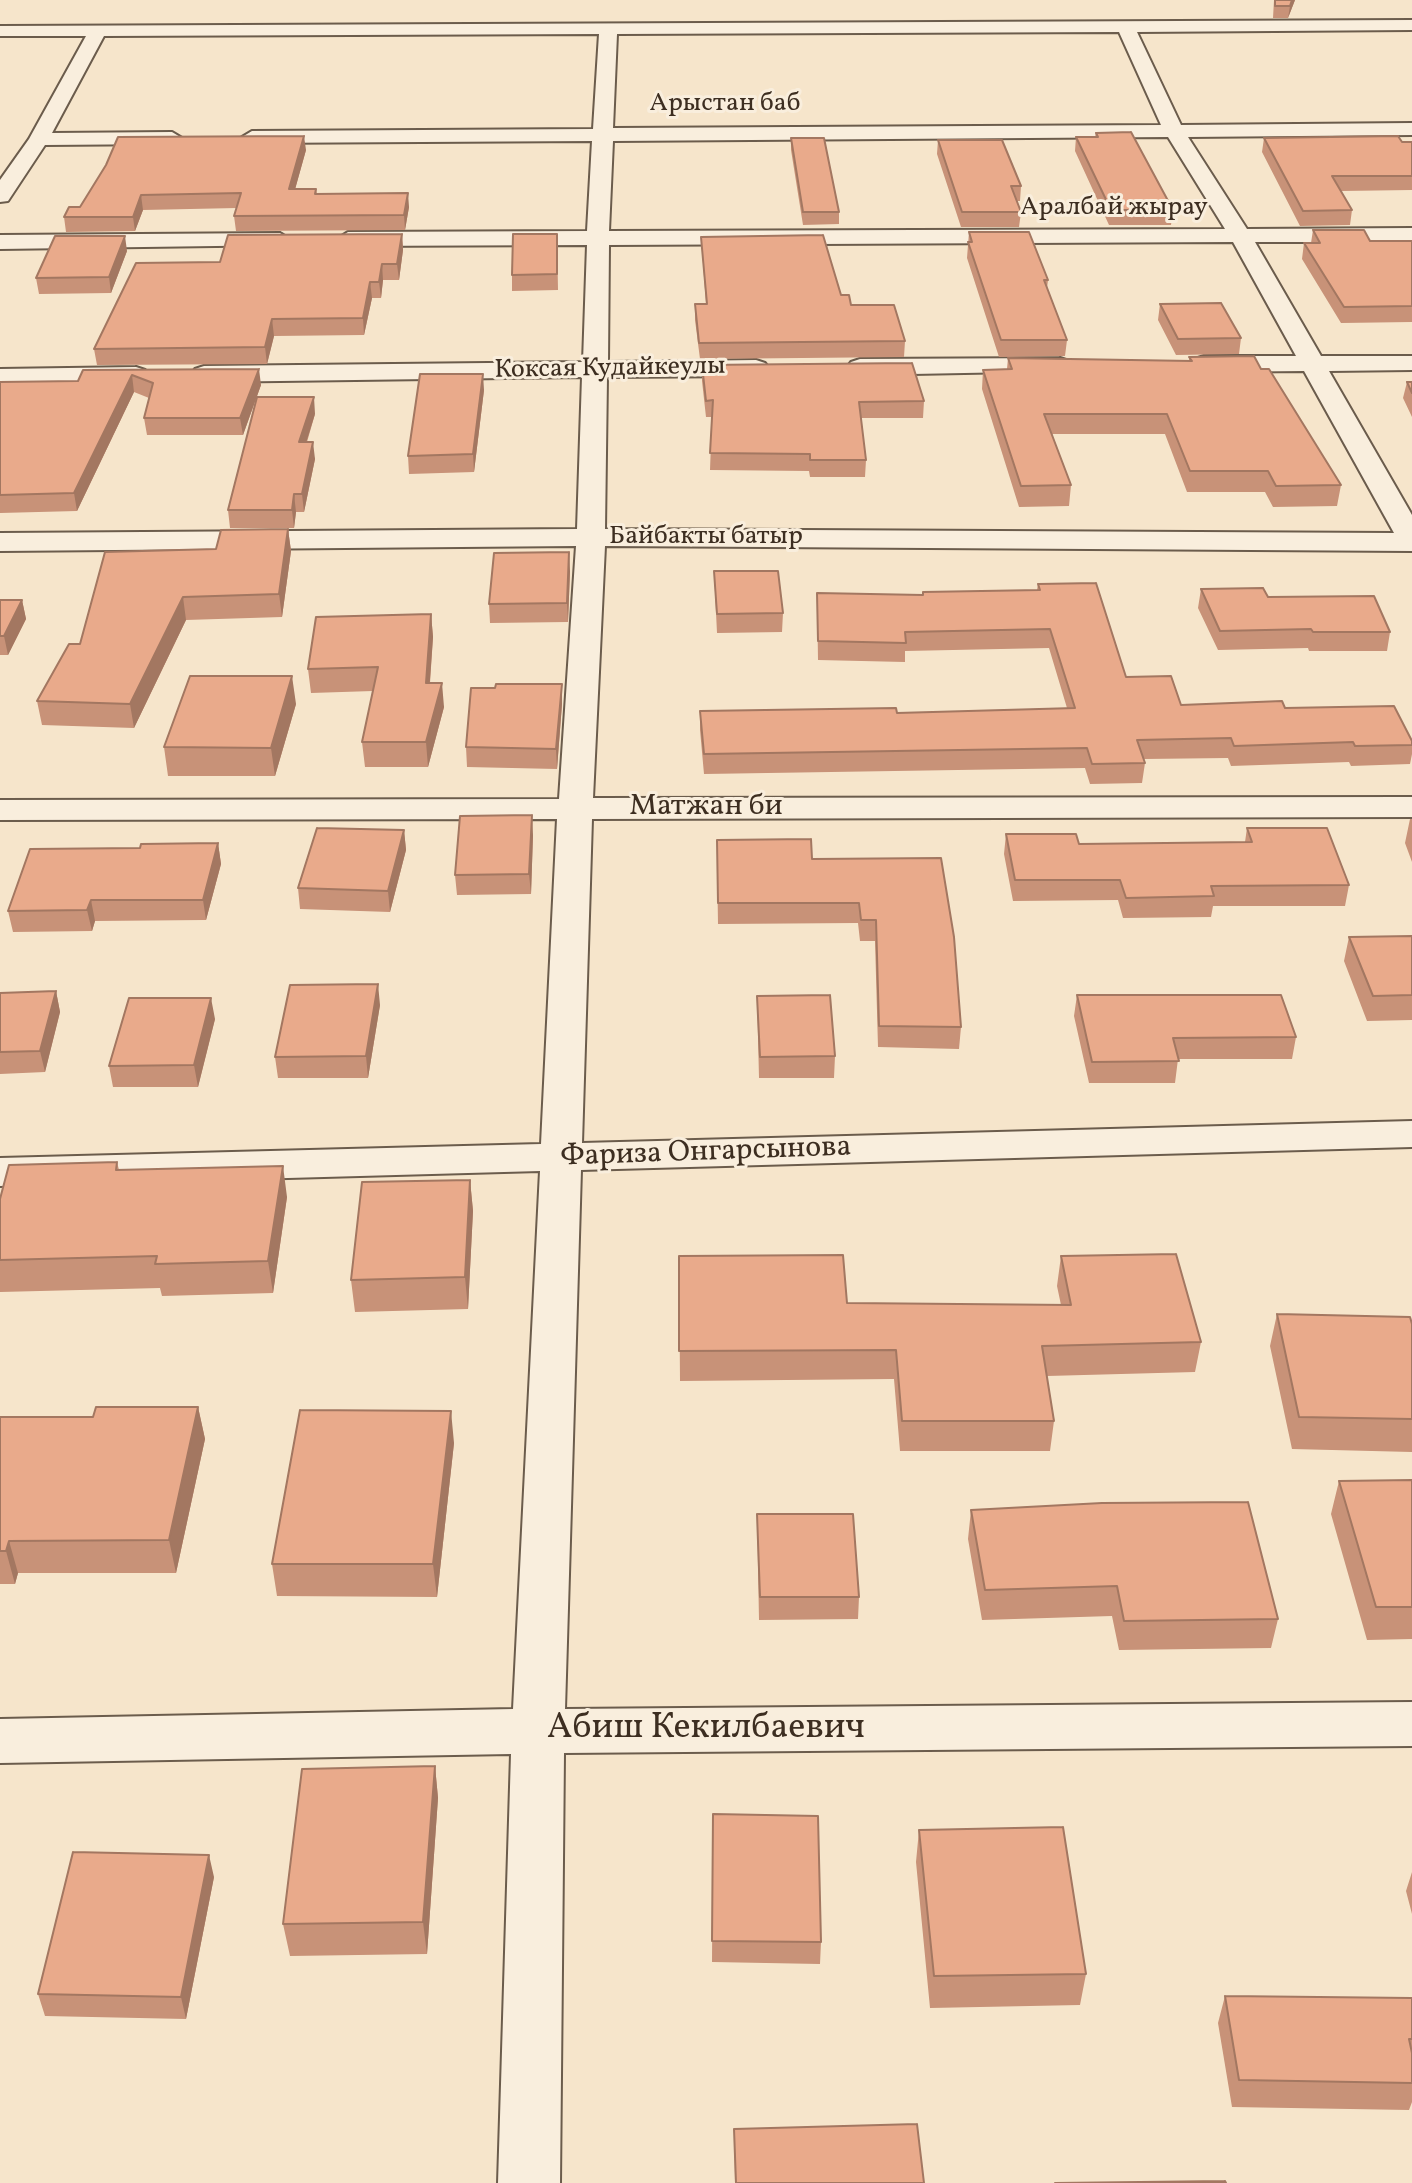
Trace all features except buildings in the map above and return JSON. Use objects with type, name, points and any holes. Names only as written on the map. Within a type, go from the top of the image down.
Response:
[{"type":"street","points":[[491,27],[507,9]]},
{"type":"street","points":[[758,27],[771,9]]},
{"type":"street","points":[[180,29],[200,14]]},
{"type":"street","points":[[0,31],[758,27],[1061,20],[1125,26],[1341,18],[1412,25]]},
{"type":"street","points":[[1125,26],[1173,129],[1241,237],[1412,541]]},
{"type":"street","points":[[529,2183],[538,1731],[575,808],[591,537],[598,238],[608,28]]},
{"type":"street","points":[[0,196],[39,139],[98,30]]},
{"type":"street","name":"Арыстан баб","points":[[227,137],[1412,129]]},
{"type":"street","points":[[39,139],[196,138]]},
{"type":"street","name":"Аралбай жырау","points":[[331,239],[1412,235]]},
{"type":"street","points":[[0,242],[299,240]]},
{"type":"street","points":[[1186,364],[1412,363]]},
{"type":"street","points":[[834,368],[1090,365]]},
{"type":"street","name":"Коксая Кудайкеулы","points":[[0,377],[786,368]]},
{"type":"street","name":"Байбакты батыр","points":[[0,542],[591,537],[1412,541]]},
{"type":"street","name":"Матжан би","points":[[0,810],[1412,807]]},
{"type":"street","name":"Фариза Онгарсынова","points":[[0,1172],[1412,1134]]},
{"type":"street","name":"Абиш Кекилбаевич","points":[[0,1741],[538,1731],[1412,1724]]}]
